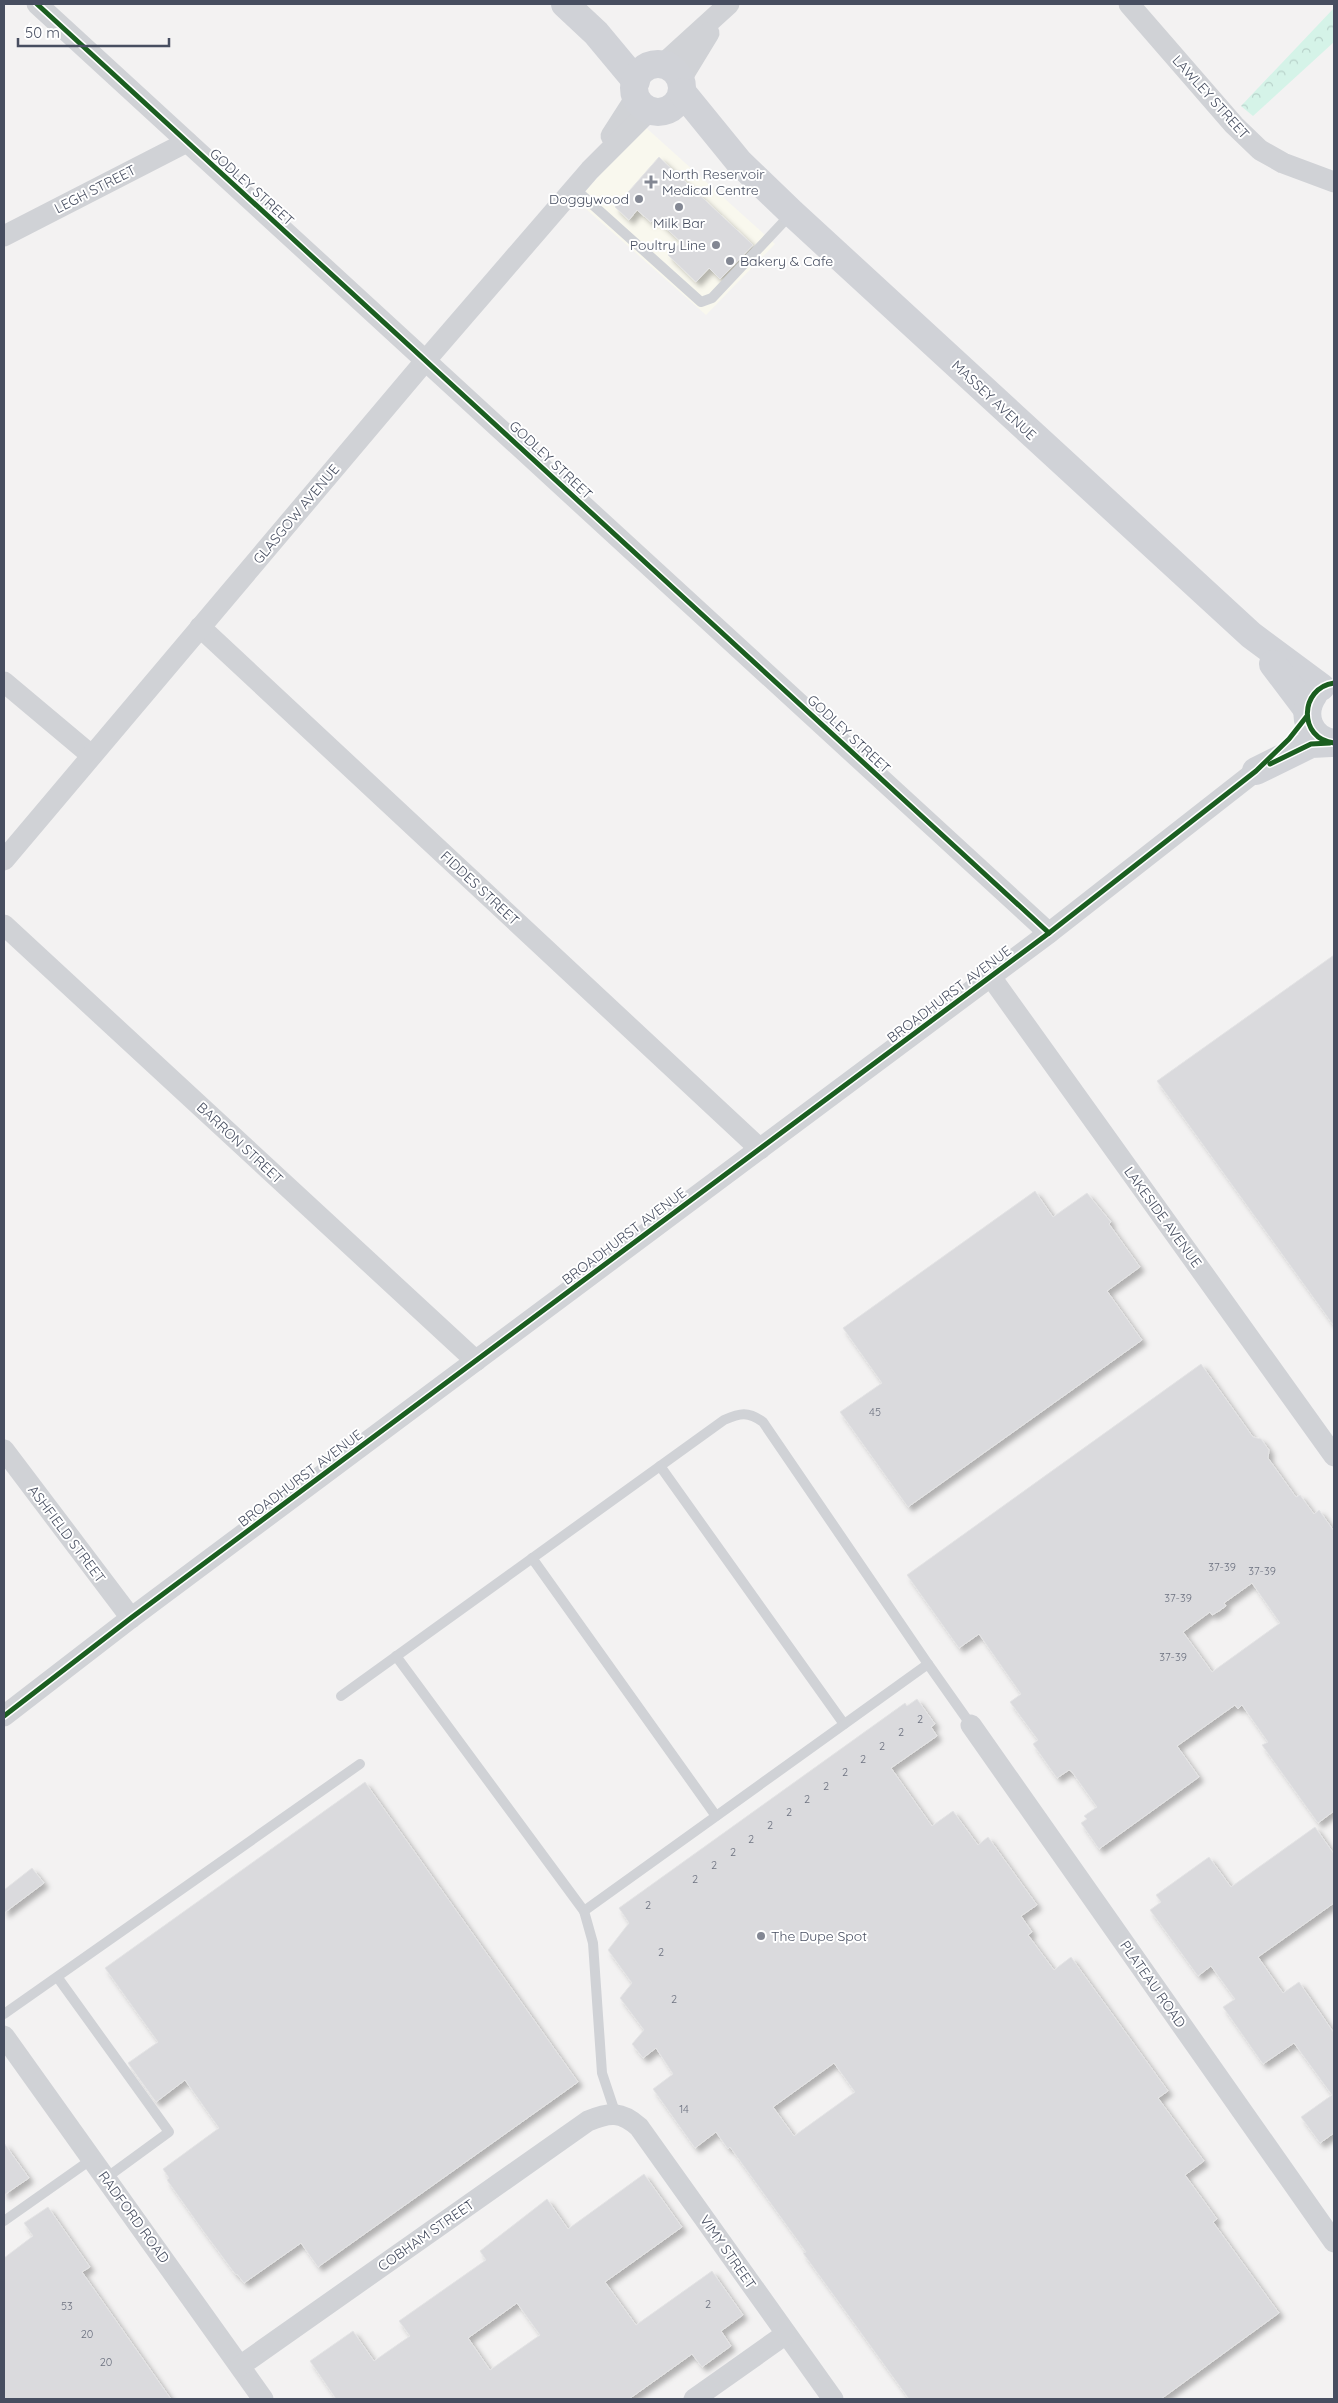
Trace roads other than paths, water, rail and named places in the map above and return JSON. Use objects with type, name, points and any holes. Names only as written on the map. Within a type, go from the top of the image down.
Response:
[{"type":"street","name":"GODLEY STREET","points":[[37,4],[1050,933]]},
{"type":"street","name":"MASSEY AVENUE","points":[[565,4],[658,87],[792,214],[1251,635],[1317,699],[1314,734],[1333,743]]},
{"type":"street","name":"LAWLEY STREET","points":[[1129,4],[1234,125],[1260,150],[1283,163],[1334,182]]},
{"type":"street","name":"GLASGOW AVENUE","points":[[4,860],[426,360],[590,170],[726,7]]},
{"type":"street","name":"LEGH STREET","points":[[4,236],[186,142]]},
{"type":"street","name":"FIDDES STREET","points":[[200,627],[760,1149]]},
{"type":"street","points":[[4,682],[91,755]]},
{"type":"street","name":"BROADHURST AVENUE","points":[[4,1716],[131,1618],[1050,933],[1256,771],[1289,739],[1317,699]]},
{"type":"street","name":"BROADHURST AVENUE","points":[[1256,771],[1311,744],[1333,743]]},
{"type":"street","name":"BARRON STREET","points":[[4,925],[476,1361]]},
{"type":"street","name":"LAKESIDE AVENUE","points":[[991,977],[1334,1456]]},
{"type":"street","name":"ASHFIELD STREET","points":[[4,1450],[131,1618]]},
{"type":"street","name":"PLATEAU ROAD","points":[[971,1725],[1334,2242]]},
{"type":"street","name":"RADFORD ROAD","points":[[4,2036],[240,2366],[257,2397]]},
{"type":"street","name":"COBHAM STREET","points":[[240,2366],[588,2121],[605,2114],[616,2115]]},
{"type":"street","name":"VIMY STREET","points":[[616,2115],[627,2117],[639,2127],[833,2399]]},
{"type":"street","points":[[694,2399],[786,2334]]},
{"type":"lane","points":[[574,188],[701,302],[712,298],[792,214]]},
{"type":"lane","points":[[341,1696],[724,1420],[741,1413],[752,1415],[763,1422],[971,1725]]},
{"type":"lane","points":[[660,1466],[844,1724]]},
{"type":"lane","points":[[532,1558],[716,1816]]},
{"type":"lane","points":[[396,1656],[584,1911],[593,1943],[602,2073],[616,2115]]},
{"type":"lane","points":[[584,1911],[928,1664]]},
{"type":"lane","points":[[4,2014],[58,1978],[360,1764]]},
{"type":"lane","points":[[58,1978],[170,2132],[106,2178]]},
{"type":"lane","points":[[4,2221],[92,2158]]},
{"type":"place","name":"North Reservoir Medical Centre","points":[[651,182]]},
{"type":"place","name":"Doggywood","points":[[639,199]]},
{"type":"place","name":"Milk Bar","points":[[679,207]]},
{"type":"place","name":"Poultry Line","points":[[716,245]]},
{"type":"place","name":"Bakery & Cafe","points":[[730,261]]},
{"type":"place","name":"The Dupe Spot","points":[[761,1936]]}]
